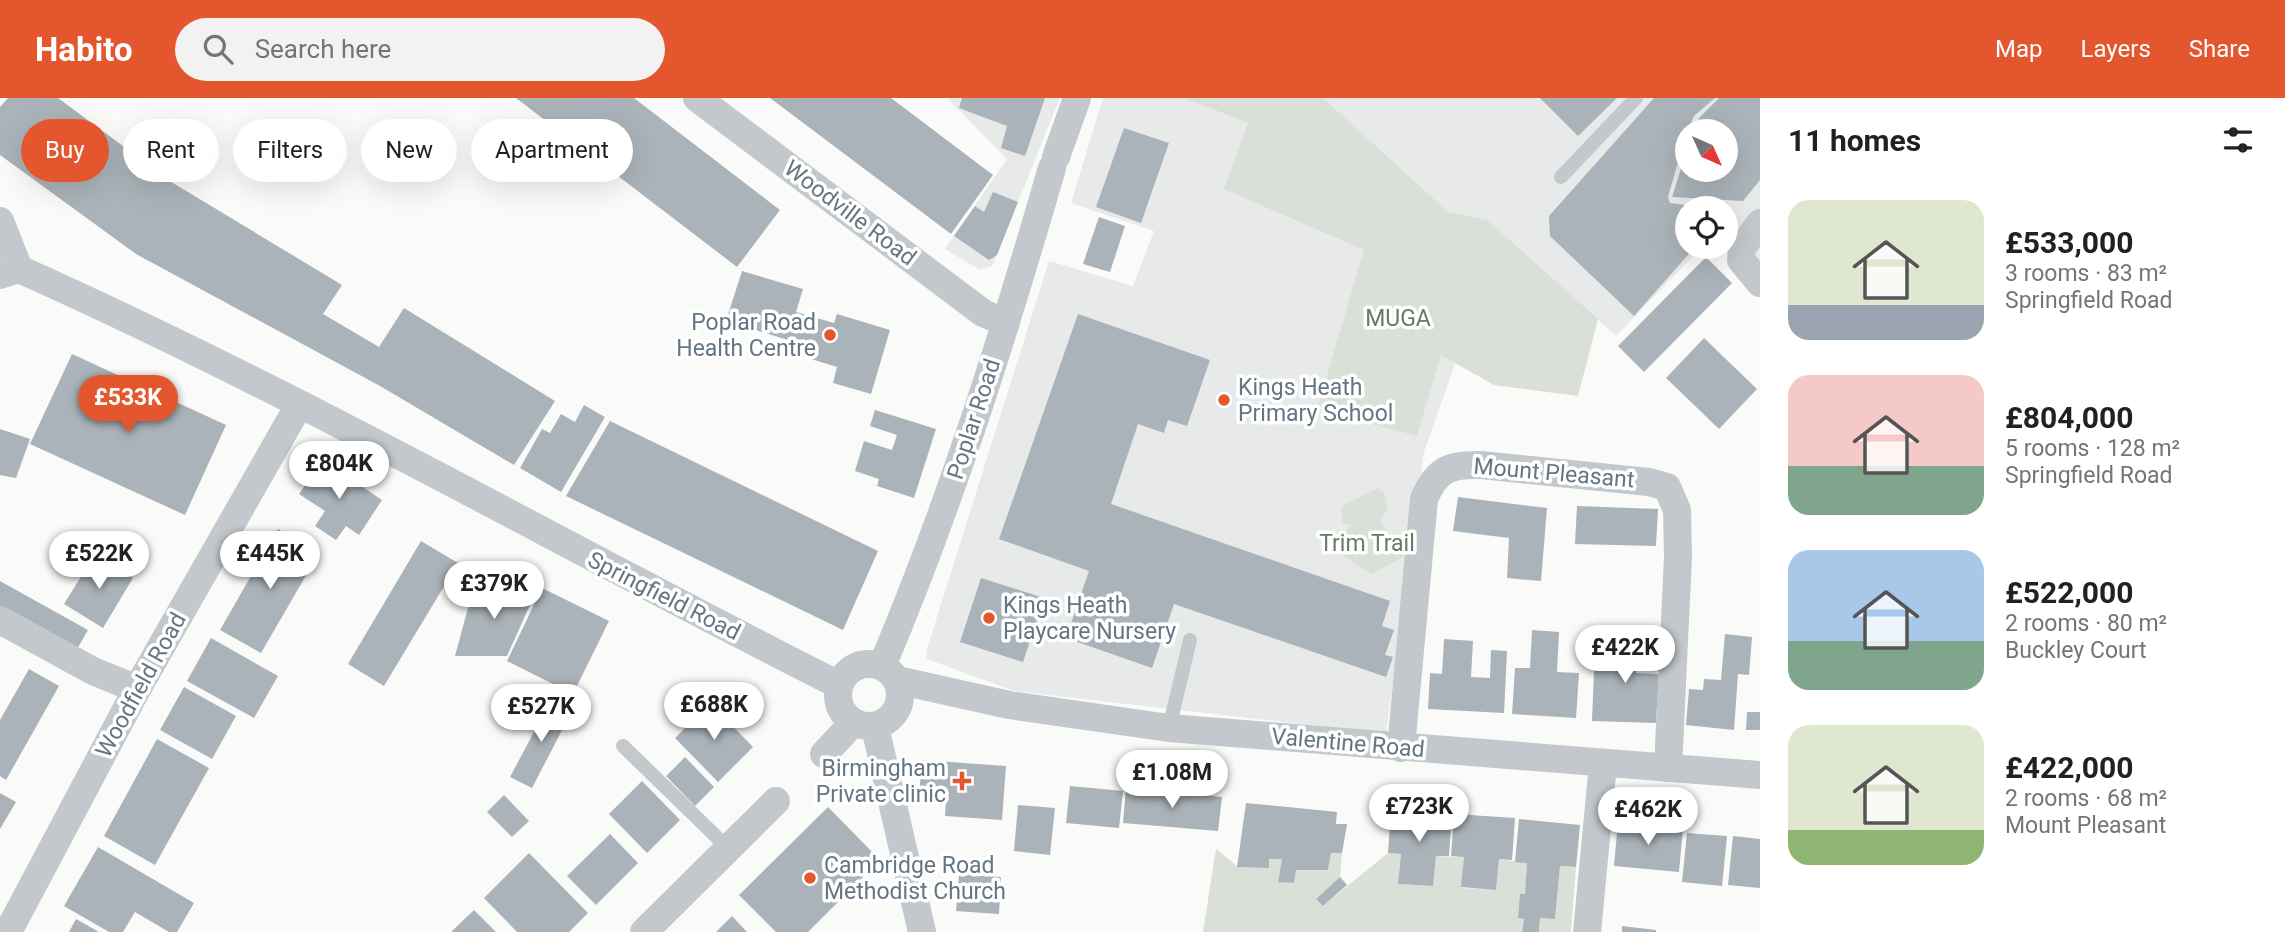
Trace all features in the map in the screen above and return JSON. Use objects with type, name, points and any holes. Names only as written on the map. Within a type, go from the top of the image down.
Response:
[{"type":"street","name":"Woodville Road","points":[[697,98],[983,313],[1006,323]]},
{"type":"street","name":"Poplar Road","points":[[890,673],[1077,98]]},
{"type":"street","points":[[0,221],[10,272]]},
{"type":"street","points":[[1760,223],[1742,248],[1741,260],[1760,283]]},
{"type":"street","name":"Springfield Road","points":[[10,272],[133,320],[635,582],[839,685]]},
{"type":"street","name":"Woodfield Road","points":[[8,932],[137,689],[299,405]]},
{"type":"street","name":"Mount Pleasant","points":[[1401,748],[1424,499],[1431,483],[1455,464],[1481,465],[1649,482],[1667,487],[1677,510],[1678,557],[1668,768]]},
{"type":"street","points":[[0,620],[93,671],[137,689]]},
{"type":"street","points":[[824,754],[864,725],[888,720],[898,709],[901,694],[890,673],[869,663],[856,666],[846,674],[839,685],[838,699],[843,713],[864,725],[922,932]]},
{"type":"street","name":"Valentine Road","points":[[890,673],[1009,705],[1169,729],[1760,775]]},
{"type":"street","points":[[1587,932],[1602,764]]},
{"type":"street","points":[[644,932],[776,801]]},
{"type":"lane","points":[[1561,177],[1636,98]]},
{"type":"lane","points":[[1169,729],[1190,640]]},
{"type":"lane","points":[[623,746],[728,848]]},
{"type":"shaded area","points":[[947,98],[1060,98],[992,266],[980,270],[945,249],[1007,159]]},
{"type":"shaded area","name":"Kings Heath Primary School","points":[[1103,98],[1760,98],[1760,261],[1738,244],[1738,196],[1675,196],[1675,259],[1690,259],[1616,336],[1501,233],[1424,452],[1386,734],[1014,691],[927,659],[926,652],[1049,261],[1133,286],[1154,231],[1071,203]]},
{"type":"green space","name":"MUGA","points":[[1185,98],[1323,98],[1448,212],[1487,220],[1598,319],[1578,396],[1494,385],[1441,355],[1417,436],[1317,409],[1364,250],[1224,189],[1248,123]]},
{"type":"green space","name":"Trim Trail","points":[[1378,488],[1385,494],[1388,508],[1380,520],[1403,557],[1371,574],[1329,547],[1352,525],[1343,524],[1341,511],[1344,505]]},
{"type":"green space","points":[[1216,849],[1238,867],[1268,868],[1269,859],[1282,859],[1278,881],[1294,883],[1296,870],[1328,870],[1331,853],[1342,853],[1340,877],[1316,899],[1323,906],[1388,853],[1401,854],[1398,884],[1433,886],[1436,856],[1464,857],[1462,888],[1496,890],[1499,859],[1527,863],[1525,894],[1520,894],[1518,918],[1524,919],[1522,932],[1203,932]]},
{"type":"green space","points":[[1560,866],[1576,867],[1571,932],[1539,932],[1540,918],[1555,919]]},
{"type":"building","points":[[8,98],[58,98],[86,119],[21,119],[21,170],[0,155],[0,107]]},
{"type":"building","points":[[516,98],[634,98],[780,210],[737,267],[626,182],[633,182],[633,119],[543,119]]},
{"type":"building","points":[[770,98],[891,98],[993,175],[951,234]]},
{"type":"building","points":[[962,98],[1045,98],[1025,156],[1001,148],[1007,126],[959,108]]},
{"type":"building","points":[[1540,98],[1617,98],[1578,136]]},
{"type":"building","points":[[1654,98],[1715,98],[1693,119],[1675,119],[1675,173],[1668,197],[1670,203],[1675,204],[1675,259],[1684,259],[1634,316],[1550,236],[1549,216]]},
{"type":"building","points":[[1719,98],[1760,98],[1760,180],[1743,201],[1738,201],[1738,196],[1672,197],[1677,182],[1738,182],[1738,119],[1699,119]]},
{"type":"building","points":[[1124,128],[1169,143],[1141,223],[1096,207]]},
{"type":"building","points":[[109,136],[123,146],[123,182],[172,182],[342,285],[323,314],[379,347],[404,308],[555,401],[514,465],[380,386],[136,254],[37,182],[109,182]]},
{"type":"building","points":[[993,192],[1018,202],[997,255],[989,260],[954,236],[975,206],[984,212]]},
{"type":"building","points":[[1099,217],[1125,226],[1110,272],[1083,264]]},
{"type":"building","points":[[1704,259],[1708,259],[1732,283],[1644,372],[1618,346]]},
{"type":"building","name":"Poplar Road Health Centre","points":[[742,271],[803,289],[796,312],[834,323],[837,314],[890,330],[871,394],[833,383],[837,367],[785,351],[788,340],[726,321]]},
{"type":"building","points":[[1078,314],[1210,360],[1187,426],[1168,420],[1164,433],[1138,424],[1111,504],[1390,601],[1382,626],[1394,630],[1385,655],[1393,657],[1386,677],[1174,604],[1152,668],[1066,638],[1089,571],[999,539]]},
{"type":"building","points":[[1704,338],[1757,389],[1719,429],[1666,378]]},
{"type":"building","points":[[72,354],[226,425],[185,515],[30,444]]},
{"type":"building","points":[[584,405],[605,417],[561,492],[520,468],[542,429],[550,433],[561,414],[575,422]]},
{"type":"building","points":[[875,410],[936,429],[914,498],[877,486],[879,479],[855,471],[864,441],[892,450],[897,435],[870,426]]},
{"type":"building","points":[[610,421],[878,551],[843,630],[566,496]]},
{"type":"building","points":[[0,429],[30,439],[16,478],[0,475]]},
{"type":"building","points":[[322,460],[382,500],[359,535],[346,526],[336,540],[315,526],[325,511],[299,494]]},
{"type":"building","points":[[1458,497],[1547,508],[1541,581],[1507,578],[1509,538],[1453,531]]},
{"type":"building","points":[[1577,506],[1658,509],[1656,546],[1575,544]]},
{"type":"building","points":[[278,529],[319,553],[261,653],[220,630]]},
{"type":"building","points":[[421,541],[458,563],[384,686],[348,664]]},
{"type":"building","points":[[95,554],[133,578],[103,628],[64,604]]},
{"type":"building","points":[[981,578],[1044,598],[1023,662],[960,642]]},
{"type":"building","points":[[503,579],[535,594],[507,656],[455,656],[468,608]]},
{"type":"building","points":[[0,581],[88,630],[77,649],[0,606]]},
{"type":"building","points":[[542,588],[609,621],[573,694],[507,661]]},
{"type":"building","points":[[1613,628],[1638,629],[1636,673],[1659,674],[1656,723],[1592,721],[1594,670],[1611,671]]},
{"type":"building","points":[[1532,630],[1559,632],[1557,672],[1579,673],[1576,718],[1512,714],[1515,668],[1530,668]]},
{"type":"building","points":[[1725,634],[1752,637],[1749,675],[1738,674],[1734,730],[1686,725],[1689,689],[1703,690],[1704,679],[1721,680]]},
{"type":"building","points":[[211,638],[278,676],[254,718],[187,681]]},
{"type":"building","points":[[1444,639],[1473,641],[1471,677],[1490,678],[1491,650],[1507,651],[1504,713],[1428,709],[1430,673],[1442,674]]},
{"type":"building","points":[[29,669],[59,686],[6,780],[0,776],[0,720]]},
{"type":"building","points":[[184,687],[236,716],[212,759],[160,730]]},
{"type":"building","points":[[551,700],[572,711],[532,788],[510,777]]},
{"type":"building","points":[[710,703],[753,747],[718,782],[675,738]]},
{"type":"building","points":[[1747,712],[1760,712],[1760,730],[1746,730]]},
{"type":"building","points":[[157,739],[209,768],[155,865],[104,836]]},
{"type":"building","points":[[685,757],[714,787],[695,806],[666,776]]},
{"type":"building","name":"Birmingham Private clinic","points":[[922,760],[1006,766],[1002,820],[945,816],[946,799],[919,797]]},
{"type":"building","points":[[642,781],[680,820],[647,853],[609,814]]},
{"type":"building","points":[[1070,786],[1123,791],[1119,828],[1066,823]]},
{"type":"building","points":[[1126,788],[1222,797],[1218,831],[1123,823]]},
{"type":"building","points":[[0,793],[16,802],[0,829]]},
{"type":"building","points":[[504,795],[529,821],[512,837],[487,812]]},
{"type":"building","points":[[1246,803],[1337,812],[1336,824],[1347,824],[1342,853],[1331,853],[1328,870],[1296,870],[1294,883],[1278,882],[1282,859],[1269,859],[1269,868],[1237,867]]},
{"type":"building","points":[[1018,805],[1055,808],[1050,855],[1014,851]]},
{"type":"building","name":"Cambridge Road Methodist Church","points":[[828,807],[880,860],[808,932],[776,932],[739,895]]},
{"type":"building","points":[[1391,810],[1452,815],[1449,856],[1436,856],[1433,886],[1398,884],[1401,854],[1388,853]]},
{"type":"building","points":[[1454,814],[1515,818],[1512,860],[1499,859],[1496,890],[1461,887],[1464,857],[1451,856]]},
{"type":"building","points":[[1519,819],[1580,825],[1576,867],[1560,866],[1555,919],[1540,918],[1539,932],[1522,932],[1524,919],[1518,918],[1520,894],[1525,894],[1527,863],[1515,862]]},
{"type":"building","points":[[1618,822],[1683,828],[1679,872],[1614,866]]},
{"type":"building","points":[[1687,833],[1727,836],[1722,886],[1682,882]]},
{"type":"building","points":[[610,834],[638,863],[596,905],[567,876]]},
{"type":"building","points":[[1733,836],[1760,839],[1760,888],[1728,885]]},
{"type":"building","points":[[98,847],[194,903],[177,932],[169,932],[135,912],[123,932],[109,932],[64,906]]},
{"type":"building","points":[[529,853],[588,913],[569,932],[517,932],[484,898]]},
{"type":"building","points":[[959,874],[1001,877],[999,914],[956,911]]},
{"type":"building","points":[[1340,877],[1347,885],[1323,906],[1316,899]]},
{"type":"building","points":[[474,910],[496,932],[451,932]]},
{"type":"building","points":[[732,916],[747,932],[716,932]]},
{"type":"building","points":[[76,919],[99,932],[69,932]]},
{"type":"building","points":[[1622,926],[1656,930],[1656,932],[1622,932]]},
{"type":"place","name":"Poplar Road Health Centre","points":[[830,335]]},
{"type":"place","name":"Kings Heath Primary School","points":[[1224,400]]},
{"type":"place","name":"Kings Heath Playcare Nursery","points":[[989,618]]},
{"type":"place","name":"Birmingham Private clinic","points":[[962,781]]},
{"type":"place","name":"Cambridge Road Methodist Church","points":[[810,878]]}]
